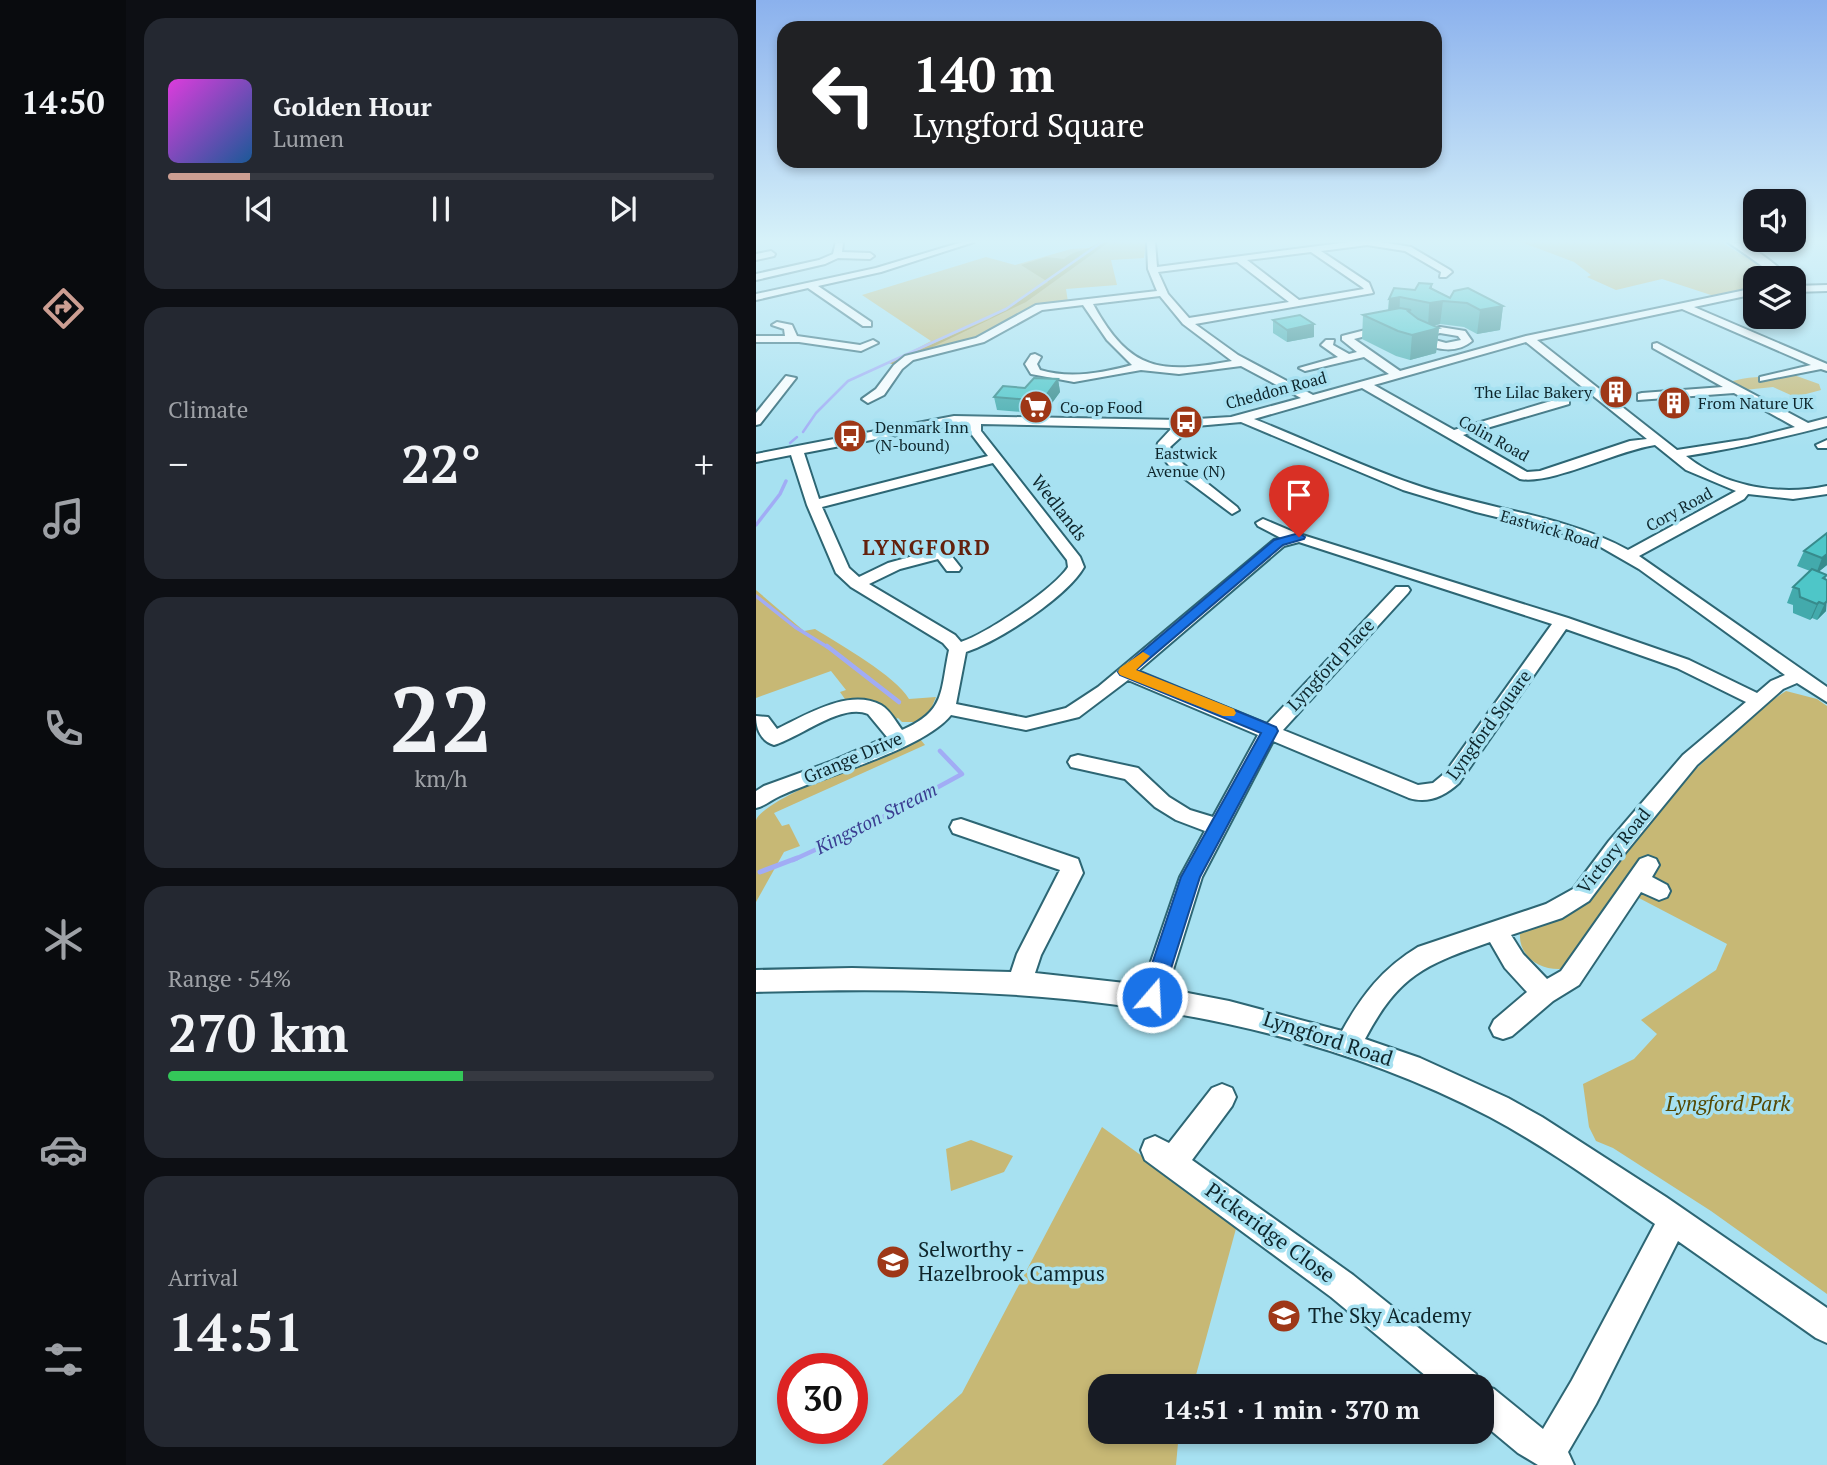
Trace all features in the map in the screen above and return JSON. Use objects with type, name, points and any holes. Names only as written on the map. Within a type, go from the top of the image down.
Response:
[{"type":"street","points":[[843,310],[860,323]]},
{"type":"street","points":[[869,399],[880,392],[898,367],[909,358],[980,340],[1034,310]]},
{"type":"street","points":[[1092,310],[1110,337],[1141,366]]},
{"type":"street","points":[[1178,310],[1187,322],[1242,362],[1313,399]]},
{"type":"street","points":[[1187,322],[1255,310]]},
{"type":"street","name":"Cheddon Road","points":[[756,458],[931,423],[975,419],[1180,424],[1244,419],[1529,339],[1657,310]]},
{"type":"street","points":[[1693,310],[1824,367]]},
{"type":"street","points":[[776,325],[788,327],[792,335],[788,339]]},
{"type":"street","points":[[1398,326],[1347,337],[1378,364],[1398,374]]},
{"type":"street","points":[[1415,328],[1428,333]]},
{"type":"street","points":[[756,339],[788,339],[858,350],[873,342]]},
{"type":"street","points":[[1529,339],[1703,474],[1744,489],[1791,494],[1827,490]]},
{"type":"street","points":[[1330,342],[1326,345],[1346,357]]},
{"type":"street","points":[[1665,348],[1771,411],[1825,437]]},
{"type":"street","points":[[1291,360],[1312,367],[1366,353]]},
{"type":"street","points":[[1029,360],[1031,368],[1042,375],[1074,377],[1102,375],[1141,366],[1153,369],[1199,369],[1242,362]]},
{"type":"street","points":[[1763,379],[1824,367]]},
{"type":"street","points":[[756,421],[790,378]]},
{"type":"street","name":"Colin Road","points":[[1363,384],[1517,473],[1533,477],[1634,444],[1658,441]]},
{"type":"street","points":[[1644,399],[1693,399],[1738,389]]},
{"type":"street","points":[[1451,435],[1565,401]]},
{"type":"street","name":"Wedlands","points":[[958,649],[996,631],[1072,574],[1076,567],[1075,560],[975,431],[975,419]]},
{"type":"street","name":"Eastwick Road","points":[[1244,419],[1408,487],[1481,509],[1578,533],[1628,556],[1827,696]]},
{"type":"street","points":[[1180,424],[1177,433],[1163,446],[1163,450],[1178,467],[1232,510]]},
{"type":"street","points":[[1674,454],[1749,443],[1807,428]]},
{"type":"street","points":[[796,450],[814,505],[842,570],[857,584],[956,644],[958,649],[946,708],[1012,723],[1040,723],[1072,713],[1087,705],[1262,556],[1292,537]]},
{"type":"street","points":[[814,505],[996,458]]},
{"type":"street","name":"Cory Road","points":[[1628,556],[1739,496],[1744,489]]},
{"type":"street","points":[[1263,523],[1292,537],[1299,537],[1562,622],[1683,664],[1757,700]]},
{"type":"street","points":[[857,584],[894,566],[940,549],[953,568]]},
{"type":"street","name":"Lyngford Place","points":[[1152,997],[1191,877],[1270,731],[1391,595]]},
{"type":"street","name":"Lyngford Square","points":[[1125,672],[1416,793],[1439,790],[1451,778],[1562,622]]},
{"type":"street","name":"Victory Road","points":[[1349,1043],[1375,995],[1410,964],[1427,954],[1554,911],[1581,895],[1669,782],[1757,700],[1777,685],[1799,676]]},
{"type":"street","points":[[761,721],[774,738],[847,706],[865,705],[879,713],[899,739]]},
{"type":"street","name":"Grange Drive","points":[[756,801],[771,791],[922,729],[938,718],[946,708]]},
{"type":"street","points":[[1079,762],[1109,776],[1131,773],[1144,782],[1162,802],[1183,815],[1218,827]]},
{"type":"street","points":[[961,827],[1070,865],[1072,873],[1029,954],[1020,982]]},
{"type":"street","points":[[1503,1028],[1544,993],[1570,978],[1648,879]]},
{"type":"street","points":[[1496,932],[1514,961],[1544,993]]},
{"type":"street","name":"Lyngford Road","points":[[756,981],[864,976],[1088,987],[1244,1013],[1349,1043],[1440,1078],[1501,1108],[1566,1147],[1827,1326]]},
{"type":"street","name":"Pickeridge Close","points":[[1222,1097],[1164,1156],[1342,1286],[1449,1374]]},
{"type":"street","points":[[1494,1411],[1553,1457],[1673,1220]]},
{"type":"green space","points":[[885,310],[1035,310],[976,340],[903,356],[931,341]]},
{"type":"green space","points":[[1791,374],[1819,384],[1821,390],[1795,397],[1773,387],[1744,390],[1729,382],[1745,378]]},
{"type":"green space","points":[[756,590],[804,631],[815,629],[880,671],[909,699],[936,697],[931,709],[918,722],[902,722],[898,718],[893,720],[873,703],[861,700],[847,702],[840,692],[846,690],[831,671],[756,698]]},
{"type":"green space","name":"Lyngford Park","points":[[1786,691],[1817,699],[1827,706],[1827,1294],[1711,1211],[1613,1148],[1596,1141],[1589,1127],[1583,1084],[1634,1059],[1657,1034],[1641,1020],[1716,970],[1727,944],[1637,897],[1568,968],[1542,966],[1528,957],[1523,950],[1520,933],[1601,883],[1674,789],[1768,703]]},
{"type":"green space","points":[[920,739],[925,745],[774,813],[782,826],[789,824],[800,846],[784,852],[756,902],[756,820],[764,810],[804,787]]},
{"type":"green space","points":[[1102,1127],[1237,1225],[1196,1374],[1088,1374],[1088,1444],[1178,1444],[1176,1465],[882,1465],[962,1393]]},
{"type":"green space","points":[[971,1140],[1013,1156],[1004,1172],[951,1191],[946,1149]]},
{"type":"shaded area","points":[[1003,310],[1009,310],[895,365],[889,363]]},
{"type":"building","points":[[1387,310],[1410,310],[1418,319],[1439,328],[1412,335],[1363,315]]},
{"type":"building","points":[[1300,315],[1314,324],[1287,330],[1273,320]]},
{"type":"building","points":[[1034,378],[1058,379],[1042,401],[994,397],[1003,386],[1025,388]]},
{"type":"building","points":[[1827,533],[1827,554],[1822,558],[1804,551]]},
{"type":"building","points":[[1812,569],[1827,575],[1823,578],[1827,580],[1827,601],[1824,604],[1800,597],[1799,589],[1793,587]]},
{"type":"waterway","name":"Kingston Stream","points":[[803,432],[816,413],[848,381],[1003,310]]},
{"type":"waterway","name":"Kingston Stream","points":[[790,443],[797,437]]},
{"type":"waterway","name":"Kingston Stream","points":[[756,525],[780,494],[786,481]]},
{"type":"waterway","name":"Kingston Stream","points":[[756,596],[795,627],[829,648]]},
{"type":"waterway","name":"Kingston Stream","points":[[827,646],[899,702]]},
{"type":"waterway","name":"Kingston Stream","points":[[793,860],[863,828],[962,774],[940,751]]},
{"type":"waterway","name":"Kingston Stream","points":[[760,872],[797,858]]},
{"type":"slow traffic","points":[[1143,656],[1125,672],[1229,713]]},
{"type":"place","name":"The Lilac Bakery","points":[[1616,392]]},
{"type":"place","name":"From Nature UK","points":[[1674,403]]},
{"type":"place","name":"Co-op Food","points":[[1036,407]]},
{"type":"place","name":"Eastwick Avenue (N)","points":[[1186,422]]},
{"type":"place","name":"Denmark Inn (N-bound)","points":[[850,436]]},
{"type":"place","name":"Selworthy - Hazelbrook Campus","points":[[893,1262]]},
{"type":"place","name":"The Sky Academy","points":[[1284,1316]]},
{"type":"district","name":"LYNGFORD","points":[[927,548]]},
{"type":"route","points":[[1152,997],[1191,877],[1270,731],[1125,672],[1279,542],[1299,537]]}]
